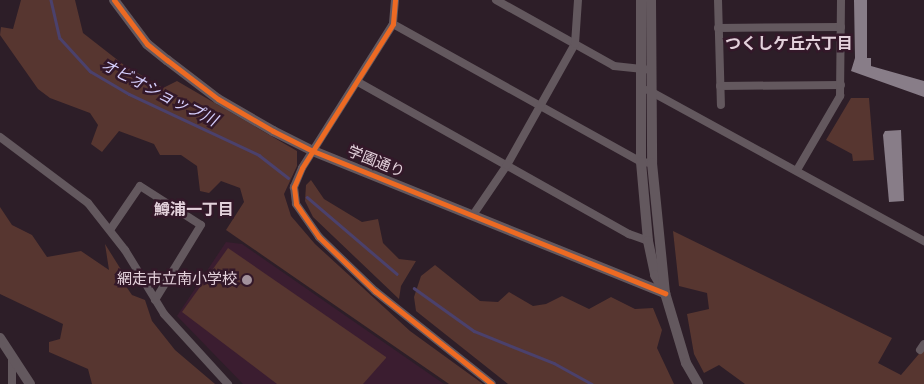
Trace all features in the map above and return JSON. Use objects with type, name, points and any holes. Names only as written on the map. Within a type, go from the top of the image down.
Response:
[{"type":"street","name":"学園通り","points":[[114,0],[147,44],[191,80],[224,103],[313,151],[665,292]]},
{"type":"street","points":[[394,0],[392,24],[358,82],[313,151],[294,186],[296,204],[305,220],[374,291],[492,384]]},
{"type":"street","points":[[496,0],[614,66],[646,70]]},
{"type":"street","points":[[473,215],[507,165],[575,44],[578,0]]},
{"type":"street","points":[[641,0],[646,70],[648,241],[654,275],[665,292]]},
{"type":"street","points":[[646,70],[652,0]]},
{"type":"street","points":[[718,0],[721,105]]},
{"type":"street","points":[[797,170],[840,96],[841,0]]},
{"type":"street","points":[[392,24],[540,107],[646,162]]},
{"type":"street","points":[[718,28],[841,27]]},
{"type":"street","points":[[358,82],[648,241]]},
{"type":"street","points":[[720,86],[841,86]]},
{"type":"street","points":[[646,90],[720,132],[797,170],[924,241]]},
{"type":"street","points":[[0,137],[88,203],[110,230],[155,300],[228,384]]},
{"type":"street","points":[[646,162],[665,292],[686,362],[698,384]]},
{"type":"street","points":[[110,230],[140,186],[201,225],[155,300]]},
{"type":"street","points":[[0,338],[30,384]]},
{"type":"street","points":[[12,355],[12,384]]},
{"type":"shaded area","points":[[21,0],[75,0],[83,33],[124,65],[163,88],[177,81],[297,151],[297,166],[284,194],[291,216],[315,244],[410,331],[483,384],[449,384],[226,230],[244,202],[240,188],[221,181],[209,193],[200,191],[197,166],[181,155],[160,155],[154,144],[119,131],[102,152],[91,144],[98,125],[90,113],[50,98],[38,89],[0,35],[1,27],[13,29]]},
{"type":"shaded area","points":[[851,98],[869,98],[874,160],[853,161],[852,154],[826,140]]},
{"type":"shaded area","points":[[311,180],[324,199],[362,222],[378,219],[383,243],[399,259],[416,261],[401,286],[399,299],[313,217],[305,201],[306,185]]},
{"type":"shaded area","points":[[0,207],[12,225],[32,235],[47,257],[81,251],[109,270],[105,244],[125,276],[123,282],[132,295],[145,300],[152,321],[175,350],[215,384],[92,384],[88,369],[49,352],[49,342],[60,339],[63,324],[0,294]]},
{"type":"shaded area","points":[[673,231],[892,338],[878,363],[901,375],[924,348],[924,384],[745,384],[719,365],[704,373],[694,354],[687,314],[709,309],[707,293],[679,286]]},
{"type":"shaded area","name":"網走市立南小学校","points":[[226,242],[242,244],[444,384],[243,384],[177,316]]},
{"type":"shaded area","name":"網走市立南小学校","points":[[228,248],[386,358],[363,384],[277,384],[182,312]]},
{"type":"shaded area","points":[[435,265],[480,301],[498,302],[509,292],[533,306],[546,304],[562,296],[589,309],[611,297],[635,309],[653,308],[662,330],[657,348],[674,384],[508,384],[416,311],[414,297],[421,276]]},
{"type":"building","points":[[854,0],[867,0],[867,58],[871,58],[871,66],[924,81],[924,97],[851,71],[855,58]]},
{"type":"building","points":[[901,130],[904,201],[889,202],[883,135],[885,131]]},
{"type":"waterway","name":"オビオショップ川","points":[[51,0],[60,38],[90,71],[129,94],[259,155],[288,178]]},
{"type":"waterway","name":"オビオショップ川","points":[[307,197],[397,274]]},
{"type":"waterway","name":"オビオショップ川","points":[[414,288],[474,331],[554,363],[592,384]]},
{"type":"cycle path","points":[[114,0],[147,44],[218,99],[273,131],[313,151],[665,293]]},
{"type":"cycle path","points":[[395,0],[393,24],[302,168],[294,187],[296,204],[319,237],[375,291],[492,384]]},
{"type":"place","name":"網走市立南小学校","points":[[247,280]]},
{"type":"district","name":"つくしケ丘六丁目","points":[[789,44]]},
{"type":"district","name":"鱒浦一丁目","points":[[194,210]]}]
